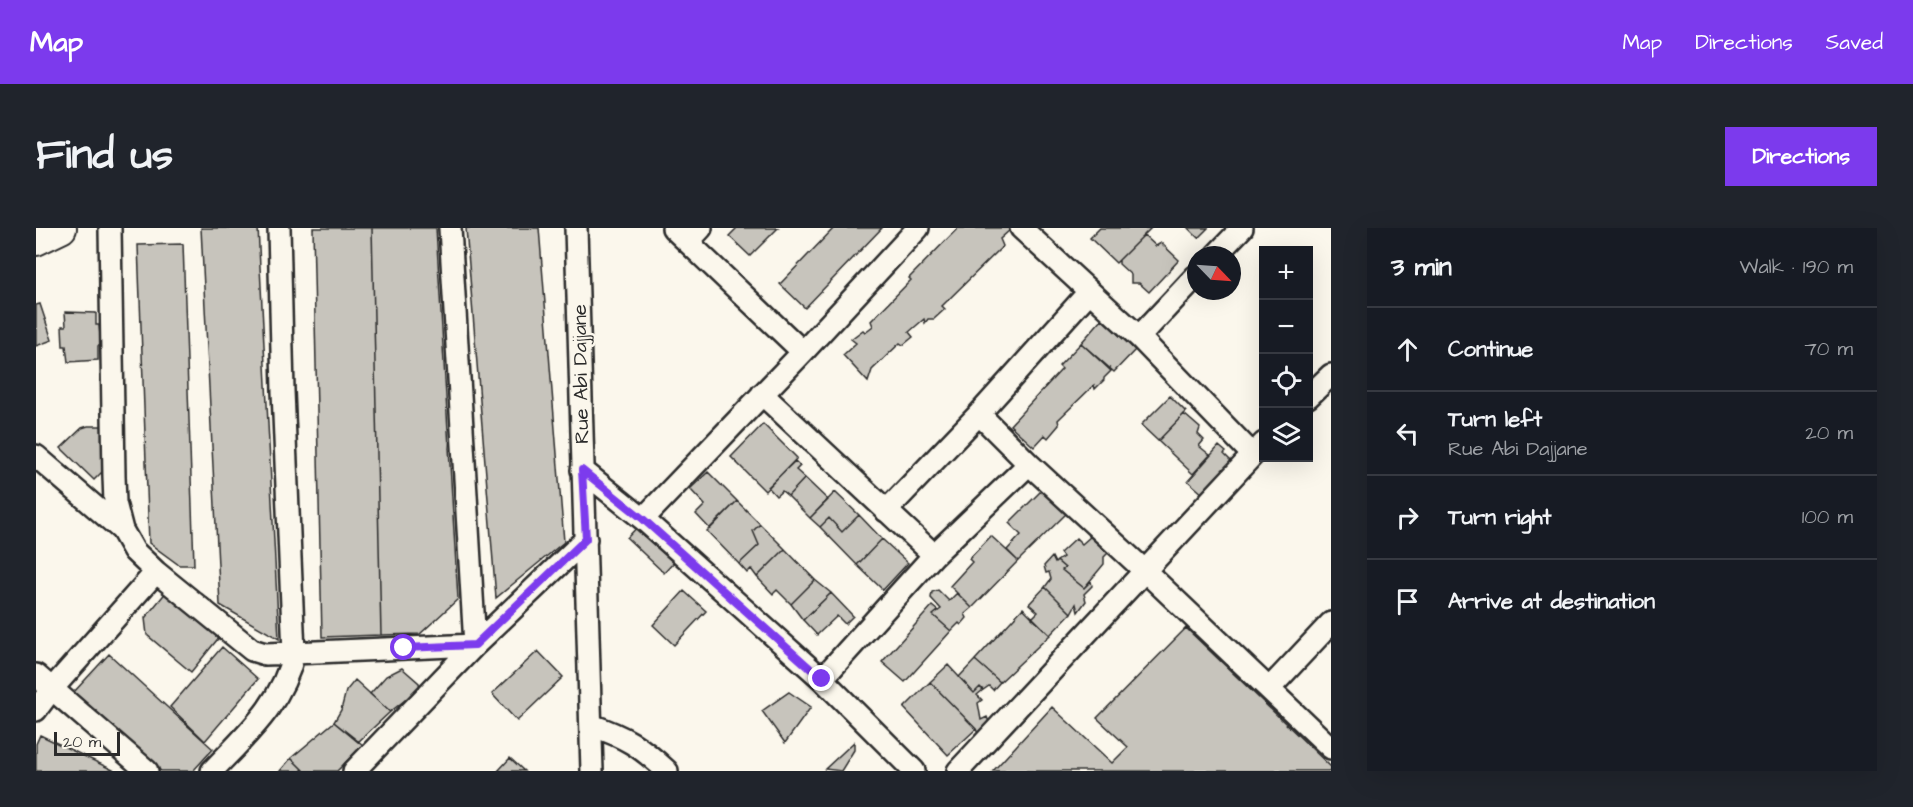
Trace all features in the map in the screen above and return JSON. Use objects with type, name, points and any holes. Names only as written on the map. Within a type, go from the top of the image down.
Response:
[{"type":"street","points":[[36,240],[61,228]]},
{"type":"street","points":[[110,228],[115,503],[122,530],[134,551],[156,572],[252,650],[265,654],[475,645]]},
{"type":"street","points":[[212,771],[256,724],[279,695],[289,673],[294,653],[279,228]]},
{"type":"street","points":[[450,228],[475,645]]},
{"type":"street","name":"Rue Abi Dajjane","points":[[576,228],[592,771]]},
{"type":"street","points":[[643,519],[918,228]]},
{"type":"street","points":[[958,771],[1258,448],[1021,228]]},
{"type":"street","points":[[1225,246],[1242,228]]},
{"type":"street","points":[[687,232],[803,352]]},
{"type":"street","points":[[1139,337],[1187,286]]},
{"type":"street","points":[[886,511],[979,414],[1089,292]]},
{"type":"street","points":[[1313,393],[1331,375]]},
{"type":"street","points":[[762,394],[934,555]]},
{"type":"street","points":[[979,414],[1029,464],[1331,748]]},
{"type":"street","points":[[36,456],[122,530]]},
{"type":"street","points":[[822,679],[934,555],[1029,464]]},
{"type":"street","points":[[582,470],[643,519],[822,679],[914,771]]},
{"type":"street","points":[[354,771],[475,645],[586,539]]},
{"type":"street","points":[[36,710],[51,690],[156,572]]},
{"type":"street","points":[[1269,689],[1331,623]]},
{"type":"street","points":[[36,675],[147,771]]},
{"type":"street","points":[[591,725],[643,749],[667,771]]},
{"type":"building","points":[[201,228],[258,228],[279,639],[220,605]]},
{"type":"building","points":[[313,228],[372,228],[381,635],[322,637]]},
{"type":"building","points":[[372,228],[436,228],[458,599],[420,634],[381,635]]},
{"type":"building","points":[[466,228],[539,228],[564,542],[496,598]]},
{"type":"building","points":[[737,228],[778,228],[750,256],[729,236]]},
{"type":"building","points":[[834,228],[882,228],[805,308],[780,284]]},
{"type":"building","points":[[958,228],[1008,228],[1010,230],[1000,239],[1003,246],[942,306],[945,309],[934,319],[928,319],[925,323],[924,319],[909,332],[913,337],[903,345],[900,343],[872,370],[868,382],[843,355],[856,343],[851,339],[873,326],[871,321]]},
{"type":"building","points":[[1100,228],[1151,228],[1116,263],[1090,238]]},
{"type":"building","points":[[1188,228],[1208,228],[1198,238]]},
{"type":"building","points":[[1144,235],[1156,246],[1161,243],[1179,260],[1149,292],[1139,283],[1131,283],[1131,275],[1119,264],[1119,260]]},
{"type":"building","points":[[183,244],[194,565],[179,565],[149,543],[138,245]]},
{"type":"building","points":[[40,304],[52,340],[36,346],[36,305]]},
{"type":"building","points":[[65,312],[96,313],[101,346],[98,346],[98,360],[68,362],[66,346],[63,346],[62,326],[66,326]]},
{"type":"building","points":[[1102,319],[1135,350],[1114,372],[1081,343]]},
{"type":"building","points":[[1081,343],[1111,371],[1095,389],[1094,385],[1058,420],[1059,425],[1048,438],[1045,435],[1034,447],[1010,425],[1062,369],[1059,366]]},
{"type":"building","points":[[1170,396],[1186,412],[1158,441],[1141,425]]},
{"type":"building","points":[[1184,414],[1200,428],[1198,434],[1204,440],[1199,446],[1210,455],[1193,474],[1158,441]]},
{"type":"building","points":[[763,424],[797,458],[765,491],[731,457]]},
{"type":"building","points":[[103,426],[102,472],[94,480],[61,448],[82,428]]},
{"type":"building","points":[[1219,446],[1233,463],[1204,495],[1188,481]]},
{"type":"building","points":[[795,461],[800,466],[796,470],[805,478],[788,496],[782,491],[776,496],[768,487]]},
{"type":"building","points":[[708,472],[737,501],[710,529],[696,514],[705,505],[690,489]]},
{"type":"building","points":[[805,478],[828,500],[810,518],[788,496]]},
{"type":"building","points":[[1044,488],[1068,512],[1018,561],[1007,550],[1021,535],[1009,523]]},
{"type":"building","points":[[835,492],[859,515],[842,532],[829,518],[820,527],[810,518]]},
{"type":"building","points":[[737,501],[760,524],[753,531],[759,545],[739,564],[707,531]]},
{"type":"building","points":[[859,515],[882,539],[857,565],[820,527],[829,518],[842,532]]},
{"type":"building","points":[[641,523],[677,559],[664,573],[627,538]]},
{"type":"building","points":[[760,524],[785,549],[757,577],[751,569],[747,573],[739,564],[759,545],[753,531]]},
{"type":"building","points":[[991,536],[1018,561],[972,608],[950,586],[972,562],[969,559]]},
{"type":"building","points":[[1091,536],[1108,553],[1104,557],[1104,564],[1084,588],[1062,570],[1065,568],[1057,561],[1063,557],[1060,553],[1076,538],[1082,544]]},
{"type":"building","points":[[882,539],[908,563],[883,590],[857,565]]},
{"type":"building","points":[[785,549],[815,580],[791,604],[777,590],[773,594],[757,577]]},
{"type":"building","points":[[1052,557],[1055,563],[1057,561],[1065,568],[1062,570],[1084,588],[1091,581],[1092,586],[1084,594],[1086,601],[1078,612],[1076,604],[1071,613],[1045,587],[1051,579],[1044,566]]},
{"type":"building","points":[[815,580],[831,593],[803,620],[791,604]]},
{"type":"building","points":[[1045,587],[1071,613],[1050,635],[1032,618],[1038,612],[1029,604]]},
{"type":"building","points":[[938,590],[949,601],[957,593],[972,608],[965,614],[967,618],[961,625],[959,623],[951,631],[933,615],[941,609],[931,598],[932,592]]},
{"type":"building","points":[[167,591],[221,635],[191,672],[147,635],[145,618]]},
{"type":"building","points":[[684,591],[706,611],[674,645],[653,625]]},
{"type":"building","points":[[831,593],[853,616],[845,624],[837,616],[817,635],[803,620]]},
{"type":"building","points":[[932,606],[938,611],[933,615],[951,631],[905,682],[882,662]]},
{"type":"building","points":[[1023,608],[1050,635],[1000,682],[975,660]]},
{"type":"building","points":[[1186,628],[1331,767],[1329,771],[993,771],[1052,707],[1112,763],[1128,747],[1097,718]]},
{"type":"building","points":[[222,647],[258,679],[205,741],[170,707]]},
{"type":"building","points":[[538,651],[563,677],[517,721],[492,694]]},
{"type":"building","points":[[109,654],[213,749],[193,771],[161,771],[74,692]]},
{"type":"building","points":[[975,660],[1000,682],[993,690],[989,686],[983,690],[980,687],[974,693],[959,677]]},
{"type":"building","points":[[948,665],[974,693],[980,687],[983,690],[977,695],[982,700],[978,703],[981,720],[987,717],[989,722],[979,736],[976,729],[930,682]]},
{"type":"building","points":[[402,668],[419,683],[420,688],[390,712],[370,694],[386,676]]},
{"type":"building","points":[[355,680],[390,712],[358,742],[334,722],[341,710],[346,691]]},
{"type":"building","points":[[930,682],[976,729],[948,755],[904,708]]},
{"type":"building","points":[[789,692],[811,707],[785,743],[762,711]]},
{"type":"building","points":[[334,722],[363,745],[337,771],[304,771],[291,758]]},
{"type":"building","points":[[40,735],[115,771],[36,771],[36,744]]},
{"type":"building","points":[[854,742],[854,750],[841,771],[825,769]]},
{"type":"building","points":[[291,758],[304,771],[280,771]]},
{"type":"building","points":[[510,758],[524,771],[498,771]]},
{"type":"route","points":[[404,648],[475,645],[586,539],[582,470],[643,519],[822,679]]}]
